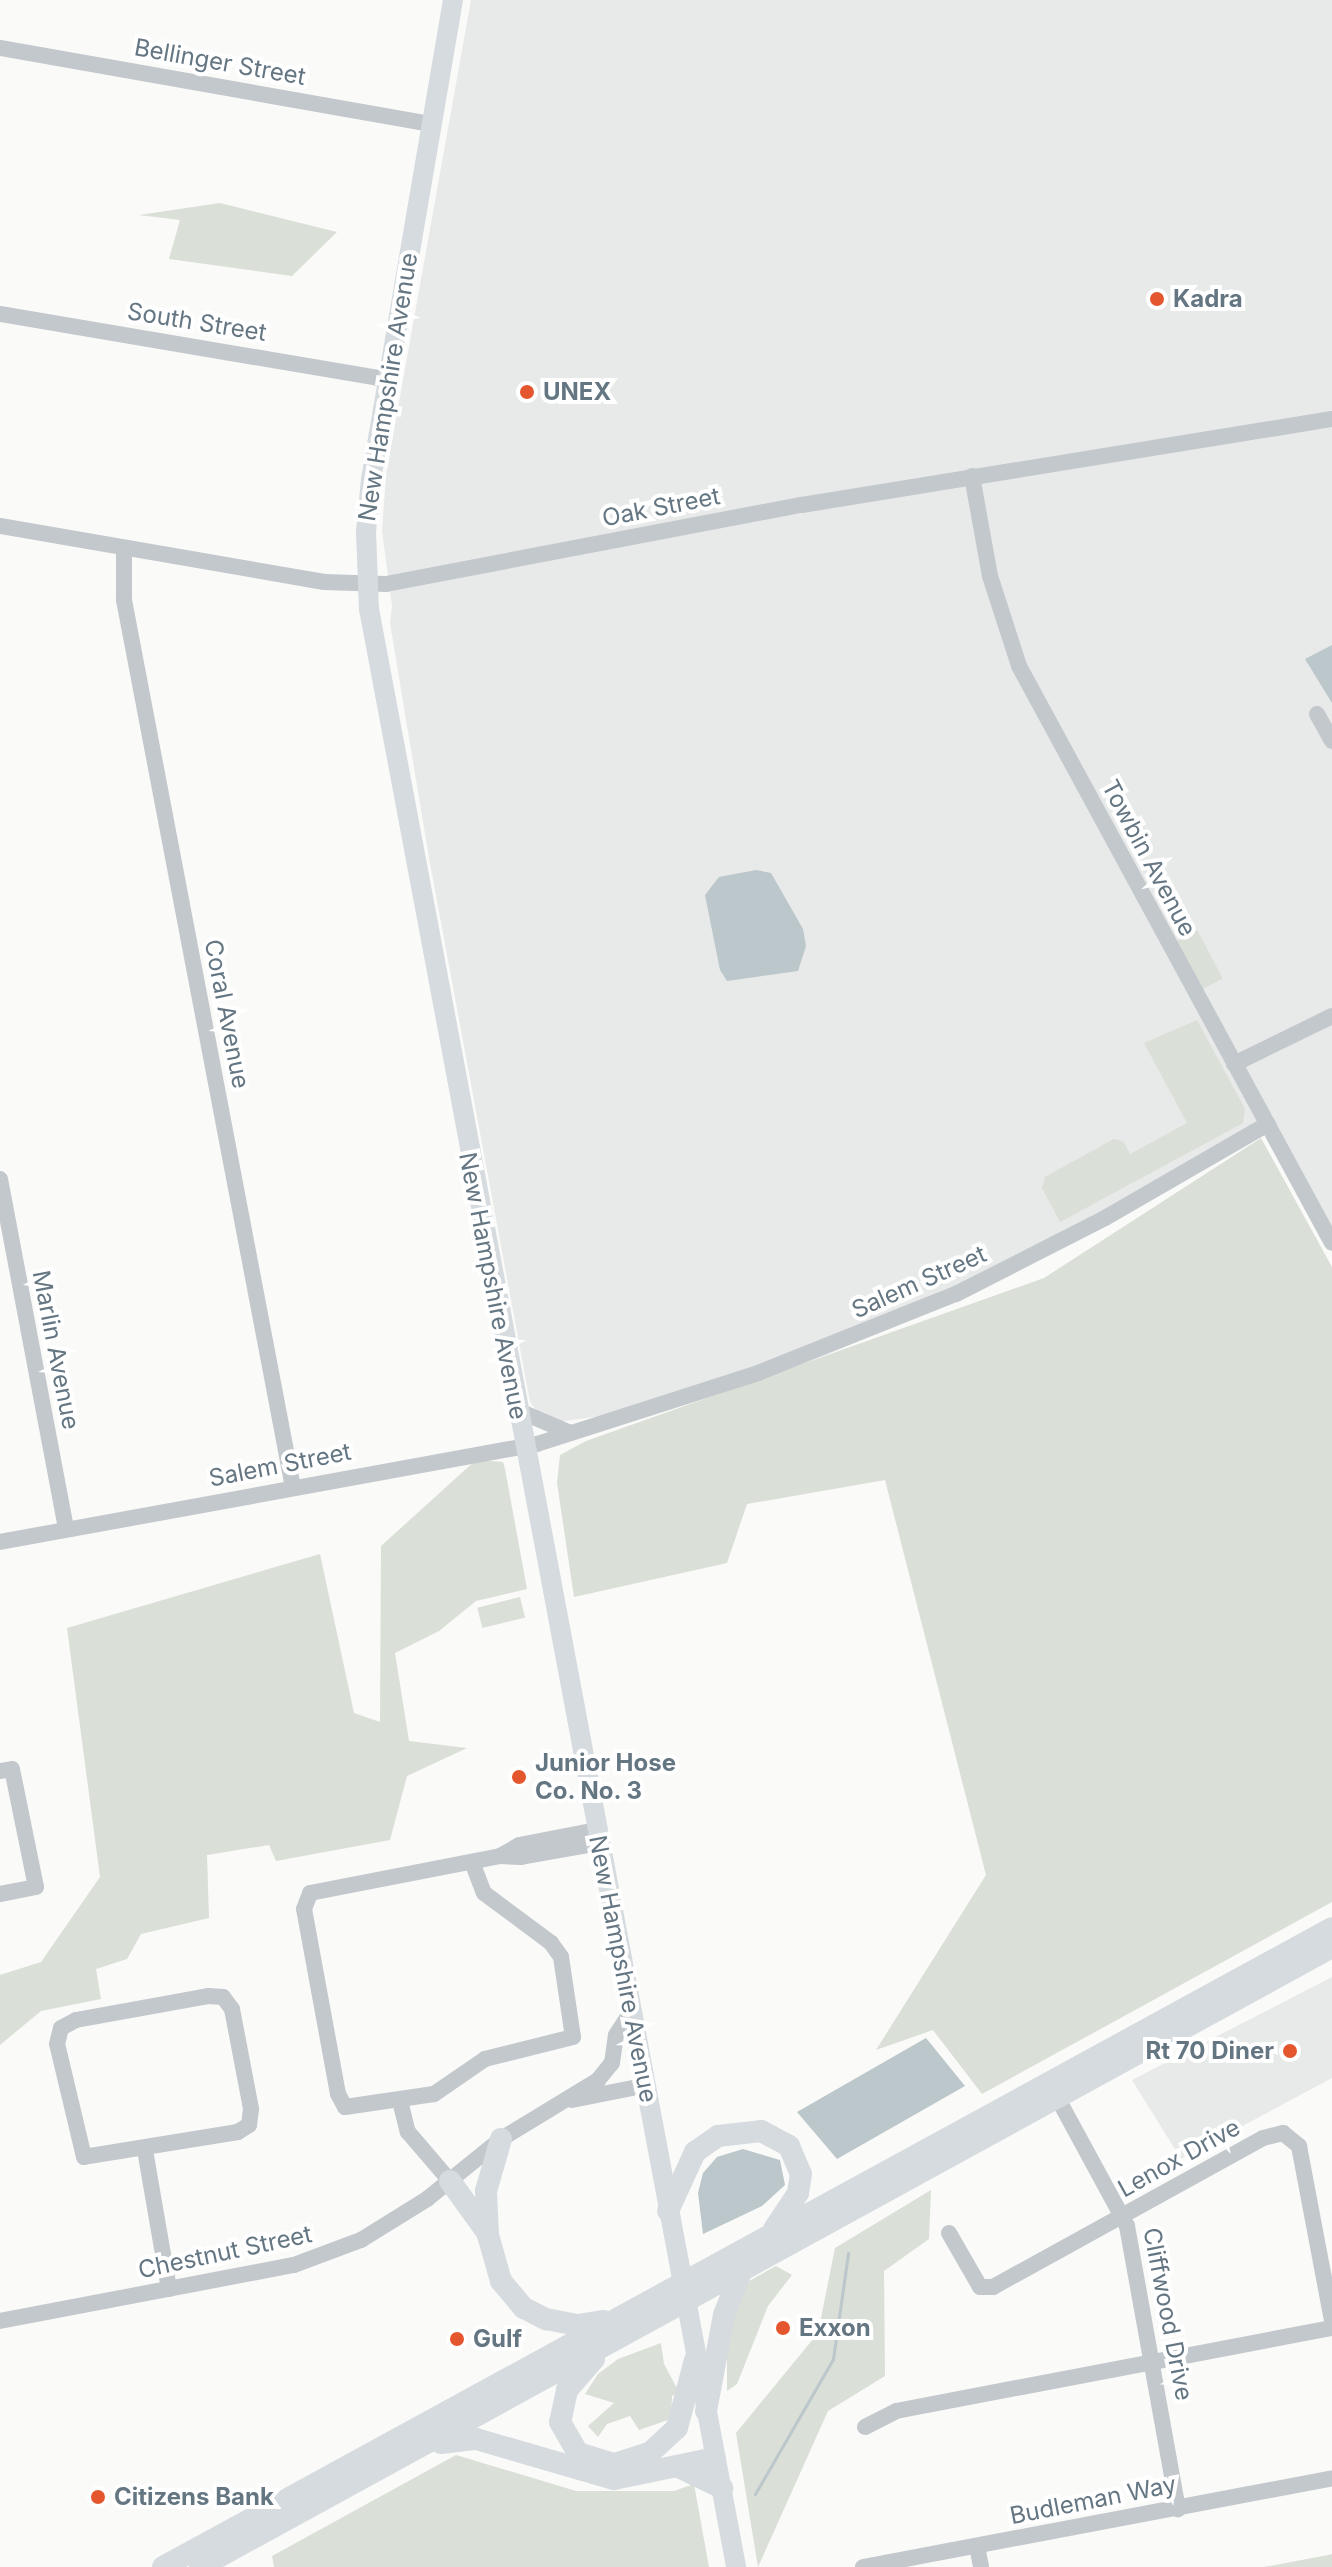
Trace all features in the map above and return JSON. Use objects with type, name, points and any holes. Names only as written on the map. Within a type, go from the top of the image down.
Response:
[{"type":"highway","points":[[200,2567],[612,2342],[769,2235],[1332,1928]]},
{"type":"highway","points":[[163,2567],[617,2319],[742,2269],[1332,1947]]},
{"type":"highway","points":[[668,2211],[695,2152],[718,2136],[761,2131],[789,2146],[801,2174],[798,2193],[769,2235]]},
{"type":"highway","points":[[501,2139],[486,2191],[488,2235],[501,2281],[524,2308],[561,2324],[617,2319]]},
{"type":"highway","points":[[450,2181],[488,2235]]},
{"type":"highway","points":[[706,2411],[724,2315],[742,2269]]},
{"type":"highway","points":[[612,2342],[572,2381],[559,2415],[568,2443],[603,2463],[643,2457],[666,2440],[681,2420],[695,2360]]},
{"type":"highway","points":[[417,2449],[476,2439],[614,2479],[681,2468],[715,2458]]},
{"type":"highway","points":[[681,2468],[722,2488]]},
{"type":"main road","name":"New Hampshire Avenue","points":[[453,0],[386,379],[367,507],[367,585],[523,1446],[736,2567]]},
{"type":"street","name":"Bellinger Street","points":[[0,48],[431,124]]},
{"type":"street","name":"South Street","points":[[0,314],[386,379]]},
{"type":"street","name":"Oak Street","points":[[0,526],[124,549],[367,585],[972,476],[1332,419]]},
{"type":"street","name":"Towbin Avenue","points":[[972,476],[990,576],[1019,666],[1332,1243]]},
{"type":"street","name":"Coral Avenue","points":[[124,549],[124,600],[293,1488]]},
{"type":"street","points":[[1317,714],[1332,741]]},
{"type":"street","points":[[1234,1064],[1332,1016]]},
{"type":"street","name":"Salem Street","points":[[0,1542],[523,1446],[837,1346],[956,1294],[1105,1218],[1268,1124]]},
{"type":"street","name":"Marlin Avenue","points":[[0,1179],[66,1529]]},
{"type":"street","points":[[517,1410],[568,1432]]},
{"type":"street","points":[[0,1771],[12,1769],[36,1887],[0,1894]]},
{"type":"street","points":[[472,1862],[484,1893],[551,1943],[561,1957],[574,2034],[564,2043],[485,2059],[434,2094],[352,2110],[341,2103],[304,1900],[315,1890],[500,1856],[521,1857],[598,1837]]},
{"type":"street","points":[[212,1995],[223,1997],[232,2009],[251,2121],[238,2132],[145,2150],[97,2159],[81,2154],[58,2032],[76,2020],[212,1995]]},
{"type":"street","name":"Chestnut Street","points":[[0,2321],[169,2289],[339,2250],[387,2226],[450,2181],[501,2139],[606,2072],[616,2035],[629,2015]]},
{"type":"street","name":"Chestnut Street","points":[[559,2102],[643,2086]]},
{"type":"street","name":"Cliffwood Drive","points":[[1057,2097],[1123,2218],[1155,2361],[1178,2509]]},
{"type":"street","points":[[400,2101],[408,2132],[450,2181]]},
{"type":"street","name":"Lenox Drive","points":[[949,2233],[980,2287],[986,2289],[1123,2218],[1272,2133],[1288,2135],[1301,2156],[1332,2320]]},
{"type":"street","points":[[145,2150],[169,2289]]},
{"type":"street","points":[[865,2427],[896,2411],[1332,2328]]},
{"type":"street","name":"Budleman Way","points":[[863,2567],[1332,2478]]},
{"type":"street","points":[[977,2546],[981,2567]]},
{"type":"shaded area","points":[[471,0],[1332,0],[1332,1243],[1268,1125],[956,1294],[638,1411],[557,1422],[541,1417],[530,1402],[429,858],[390,623],[392,606],[382,531],[386,475]]},
{"type":"shaded area","points":[[220,203],[337,232],[292,276],[169,259],[180,220],[139,215]]},
{"type":"shaded area","points":[[1332,645],[1332,703],[1305,659]]},
{"type":"shaded area","points":[[756,870],[771,873],[803,929],[806,946],[798,971],[727,981],[720,970],[705,895],[719,877]]},
{"type":"shaded area","points":[[1197,930],[1223,979],[1202,990],[1176,941]]},
{"type":"shaded area","points":[[1197,1020],[1245,1109],[1243,1123],[1060,1222],[1042,1188],[1045,1177],[1114,1139],[1123,1141],[1130,1154],[1187,1123],[1144,1043]]},
{"type":"shaded area","points":[[1261,1138],[1332,1267],[1332,1902],[982,2094],[933,2030],[876,2050],[986,1875],[885,1480],[747,1504],[727,1563],[574,1597],[557,1483],[560,1455],[586,1441],[1044,1278]]},
{"type":"shaded area","points":[[476,1460],[503,1462],[527,1589],[476,1601],[439,1631],[395,1653],[409,1741],[467,1748],[407,1776],[390,1840],[276,1861],[269,1845],[207,1855],[209,1918],[141,1934],[127,1959],[96,1969],[101,1999],[41,2011],[0,2045],[0,1975],[41,1962],[100,1877],[67,1628],[320,1554],[354,1713],[380,1722],[381,1546]]},
{"type":"shaded area","points":[[520,1597],[525,1617],[482,1628],[477,1608]]},
{"type":"shaded area","points":[[1332,1977],[1332,2078],[1181,2159],[1132,2080]]},
{"type":"shaded area","points":[[926,2038],[965,2086],[837,2159],[797,2112]]},
{"type":"shaded area","points":[[743,2149],[780,2160],[785,2185],[762,2206],[703,2234],[698,2193],[703,2173],[717,2157]]},
{"type":"shaded area","points":[[931,2190],[929,2239],[884,2271],[885,2376],[828,2411],[758,2567],[736,2433],[818,2333],[835,2248]]},
{"type":"shaded area","points":[[776,2266],[792,2275],[768,2306],[737,2384],[727,2391],[727,2329],[742,2285]]},
{"type":"shaded area","points":[[661,2343],[664,2364],[679,2392],[672,2396],[671,2419],[639,2430],[630,2416],[607,2424],[598,2437],[588,2426],[614,2403],[585,2394],[598,2374],[618,2359]]},
{"type":"shaded area","points":[[456,2455],[576,2491],[674,2491],[694,2484],[709,2567],[274,2567],[272,2556]]},
{"type":"shaded area","points":[[1332,2554],[1332,2567],[1264,2567],[1328,2555]]},
{"type":"waterway","points":[[755,2494],[833,2359],[848,2253]]},
{"type":"place","name":"Kadra","points":[[1157,299]]},
{"type":"place","name":"UNEX","points":[[527,392]]},
{"type":"place","name":"Junior Hose Co. No. 3","points":[[519,1777]]},
{"type":"place","name":"Rt 70 Diner","points":[[1290,2051]]},
{"type":"place","name":"Exxon","points":[[783,2328]]},
{"type":"place","name":"Gulf","points":[[457,2339]]},
{"type":"place","name":"Citizens Bank","points":[[98,2497]]}]
